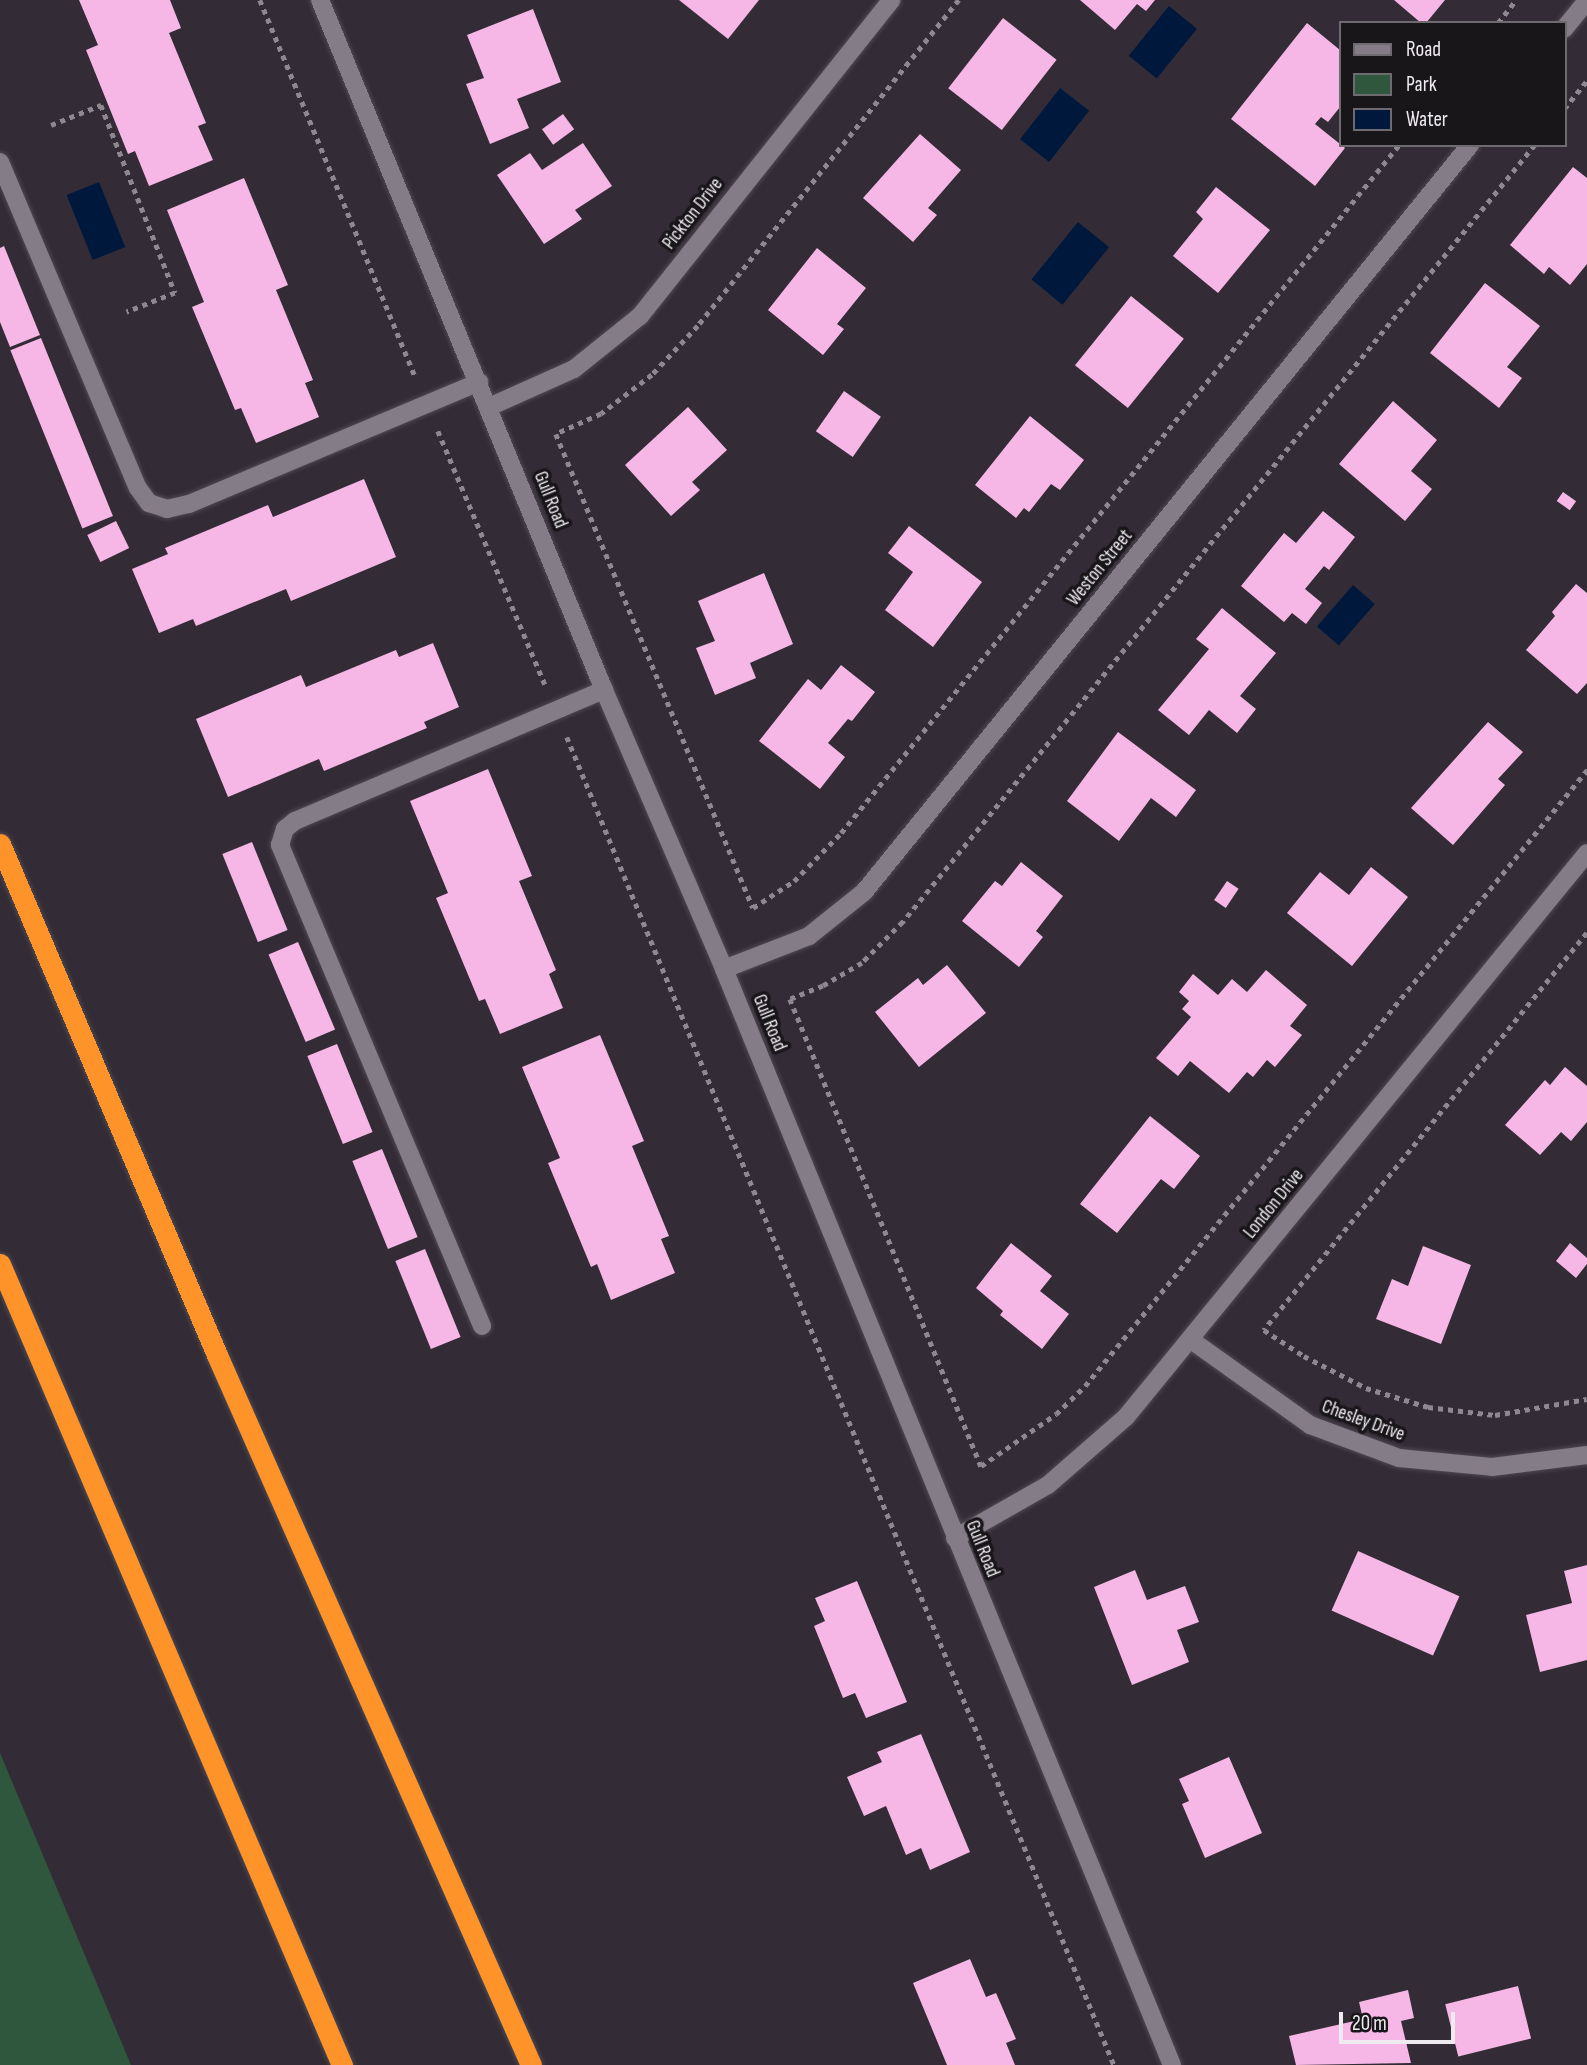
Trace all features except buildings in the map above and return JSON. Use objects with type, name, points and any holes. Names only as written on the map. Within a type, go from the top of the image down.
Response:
[{"type":"highway","points":[[0,844],[217,1355],[531,2065]]},
{"type":"highway","points":[[0,1264],[342,2065]]},
{"type":"street","name":"Gull Road","points":[[320,0],[604,690],[724,969],[1172,2065]]},
{"type":"street","name":"Pickton Drive","points":[[489,407],[574,369],[639,316],[891,0]]},
{"type":"street","points":[[1566,27],[1587,1]]},
{"type":"street","name":"Weston Street","points":[[724,969],[809,936],[864,892],[1468,147]]},
{"type":"street","points":[[0,162],[138,488],[149,503],[167,509],[189,504],[479,382]]},
{"type":"street","points":[[482,1326],[280,845],[285,829],[295,821],[604,690]]},
{"type":"street","name":"London Drive","points":[[955,1538],[1048,1485],[1126,1417],[1587,853]]},
{"type":"street","name":"Chesley Drive","points":[[1191,1340],[1310,1425],[1399,1458],[1492,1467],[1587,1455]]},
{"type":"path","points":[[260,0],[556,710],[1114,2065]]},
{"type":"path","points":[[959,0],[688,336],[652,375],[601,414],[556,434],[753,908],[793,881],[841,833],[1397,147]]},
{"type":"path","points":[[1500,21],[1517,0]]},
{"type":"path","points":[[1566,107],[1587,81]]},
{"type":"path","points":[[51,125],[101,105],[106,117],[175,293],[127,312]]},
{"type":"path","points":[[1533,147],[903,922],[862,963],[823,986],[790,999],[981,1466],[1056,1414],[1086,1387],[1587,770]]},
{"type":"path","points":[[1587,933],[1264,1330],[1304,1356],[1366,1388],[1428,1407],[1496,1415],[1587,1399]]},
{"type":"green space","points":[[0,1753],[131,2065],[0,2065]]},
{"type":"water","points":[[1169,6],[1197,29],[1157,78],[1129,56]]},
{"type":"water","points":[[1060,88],[1089,111],[1049,162],[1020,139]]},
{"type":"water","points":[[99,182],[125,247],[93,260],[67,195]]},
{"type":"water","points":[[1078,222],[1109,247],[1063,305],[1031,280]]},
{"type":"water","points":[[1353,585],[1375,604],[1339,646],[1317,627]]}]
